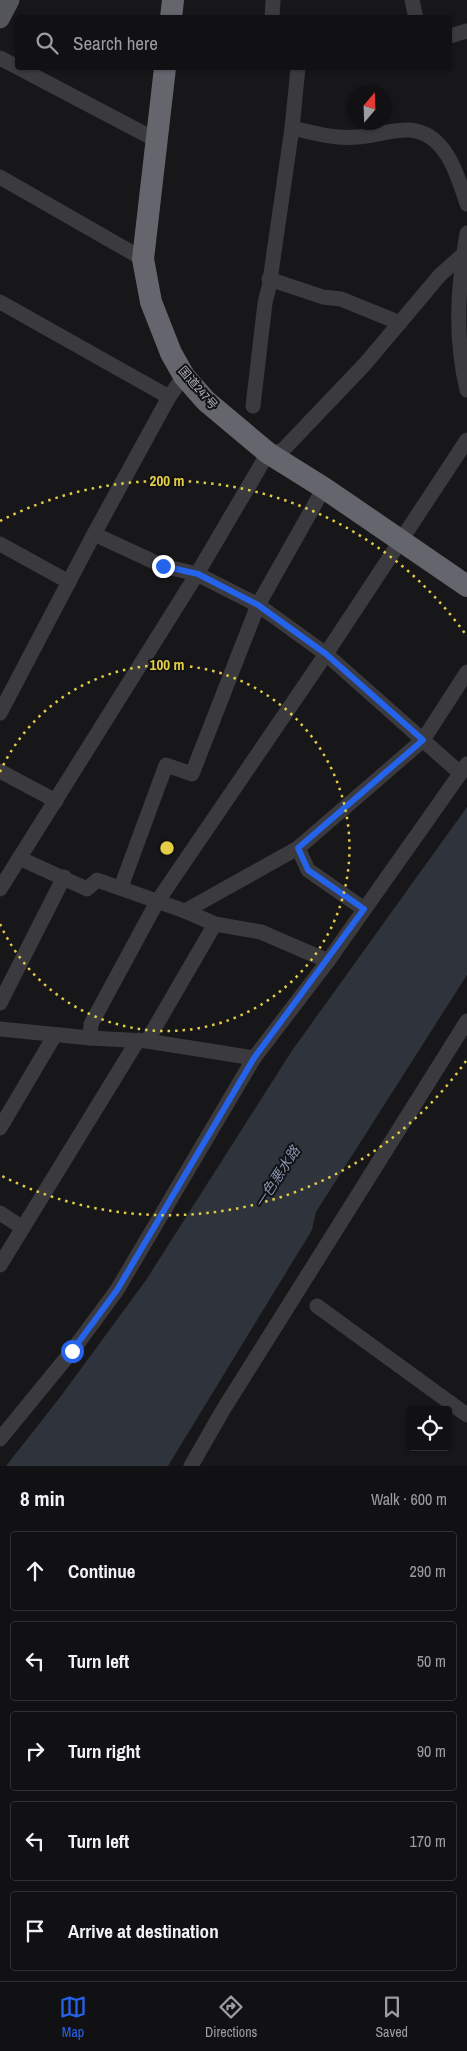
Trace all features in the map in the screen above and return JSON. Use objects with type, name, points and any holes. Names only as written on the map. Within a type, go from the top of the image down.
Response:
[{"type":"highway","points":[[171,15],[173,0]]},
{"type":"highway","name":"国道247号","points":[[164,70],[143,259],[145,278],[158,324],[184,376],[206,401],[268,453],[324,488],[467,586]]},
{"type":"main road","points":[[0,19],[10,0]]},
{"type":"street","points":[[272,0],[272,15]]},
{"type":"street","points":[[412,0],[415,15]]},
{"type":"street","points":[[452,35],[467,31]]},
{"type":"street","points":[[0,58],[15,66]]},
{"type":"street","points":[[23,70],[156,140]]},
{"type":"street","points":[[253,406],[269,279],[292,128],[298,70]]},
{"type":"street","points":[[292,128],[324,135],[354,138],[410,130],[431,137],[440,145],[458,176],[467,204]]},
{"type":"street","points":[[0,177],[143,259]]},
{"type":"street","points":[[467,233],[458,285],[467,390]]},
{"type":"street","points":[[0,889],[198,574],[268,453],[282,451],[365,364],[440,275],[465,253]]},
{"type":"street","points":[[269,279],[323,296],[341,299],[400,323]]},
{"type":"street","points":[[0,302],[169,398]]},
{"type":"street","points":[[0,713],[94,534],[169,398],[184,376]]},
{"type":"street","points":[[90,1038],[91,1024],[157,902],[465,447]]},
{"type":"street","points":[[121,887],[166,765],[192,774],[258,605],[324,488]]},
{"type":"street","points":[[0,1439],[72,1351],[117,1290],[254,1058],[328,960],[464,769],[440,757],[326,654],[258,605],[198,574],[163,566],[94,534]]},
{"type":"street","points":[[0,544],[69,582]]},
{"type":"street","points":[[185,911],[298,848],[423,740],[467,672]]},
{"type":"street","points":[[0,770],[56,801]]},
{"type":"street","points":[[298,848],[308,870],[364,909]]},
{"type":"street","points":[[20,858],[87,888],[97,880],[121,887],[215,924],[261,932],[328,960]]},
{"type":"street","points":[[0,1003],[64,877]]},
{"type":"street","points":[[0,1265],[215,924]]},
{"type":"street","points":[[191,1466],[223,1410],[467,1021]]},
{"type":"street","points":[[0,1029],[90,1038],[143,1040],[254,1058]]},
{"type":"street","points":[[0,1128],[55,1035]]},
{"type":"street","points":[[0,1213],[23,1228]]},
{"type":"street","points":[[317,1306],[464,1408]]},
{"type":"water","name":"一色悪水路","points":[[467,807],[467,975],[316,1212],[312,1230],[168,1466],[6,1466],[61,1396],[146,1280],[291,1052]]},
{"type":"route","points":[[72,1351],[117,1290],[254,1058],[364,909],[308,870],[298,848],[423,740],[326,654],[258,605],[198,574],[163,566]]}]
